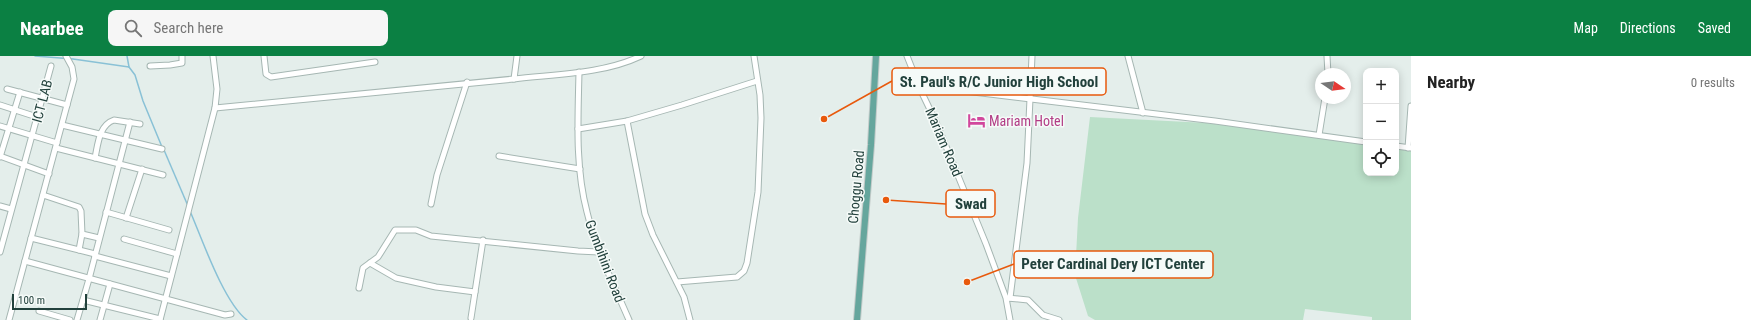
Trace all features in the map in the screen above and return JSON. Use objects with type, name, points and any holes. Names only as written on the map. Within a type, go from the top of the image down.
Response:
[{"type":"main road","name":"Choggu Road","points":[[857,320],[871,145],[876,56]]},
{"type":"street","points":[[9,320],[62,125],[74,74],[66,56]]},
{"type":"street","points":[[150,66],[170,66],[182,63],[182,56]]},
{"type":"street","points":[[83,300],[160,319],[215,108],[216,89],[213,56]]},
{"type":"street","points":[[264,56],[266,74],[271,77],[375,62]]},
{"type":"street","points":[[514,79],[517,56]]},
{"type":"street","points":[[215,108],[579,72],[624,64],[641,56]]},
{"type":"street","points":[[677,282],[737,276],[744,271],[751,240],[758,192],[761,118],[754,56]]},
{"type":"street","name":"Mariam Road","points":[[907,56],[936,122],[1008,298],[1010,320]]},
{"type":"street","points":[[1032,56],[1027,163],[1008,298],[1028,300],[1044,315],[1059,320]]},
{"type":"street","points":[[1128,56],[1143,113]]},
{"type":"street","points":[[1327,56],[1328,68]]},
{"type":"street","name":"ICT LAB","points":[[0,252],[51,66]]},
{"type":"street","name":"Gumbihini Road","points":[[579,72],[578,130],[580,169],[587,212],[599,252],[629,320]]},
{"type":"street","points":[[578,130],[627,120],[682,105],[758,81]]},
{"type":"street","points":[[431,204],[437,175],[467,82]]},
{"type":"street","points":[[7,89],[67,105]]},
{"type":"street","points":[[922,91],[965,91],[1363,142]]},
{"type":"street","points":[[20,92],[10,129],[0,156],[49,174]]},
{"type":"street","points":[[1319,135],[1324,104]]},
{"type":"street","points":[[0,105],[37,117]]},
{"type":"street","points":[[1399,146],[1409,148],[1411,106]]},
{"type":"street","points":[[95,158],[100,135],[104,128],[112,120],[140,124]]},
{"type":"street","points":[[627,120],[645,214],[653,235],[684,297],[690,320]]},
{"type":"street","points":[[77,320],[130,122]]},
{"type":"street","points":[[62,125],[162,149]]},
{"type":"street","points":[[0,126],[95,158],[163,174]]},
{"type":"street","points":[[499,156],[580,169]]},
{"type":"street","points":[[126,218],[142,169]]},
{"type":"street","points":[[43,195],[80,209],[82,234],[79,250]]},
{"type":"street","points":[[0,206],[11,209]]},
{"type":"street","points":[[106,212],[169,230]]},
{"type":"street","points":[[359,288],[364,268],[378,257],[395,230],[416,230],[431,236],[599,252]]},
{"type":"street","points":[[82,234],[99,238]]},
{"type":"street","points":[[31,238],[171,276]]},
{"type":"street","points":[[124,239],[177,254]]},
{"type":"street","points":[[471,318],[483,240]]},
{"type":"street","points":[[25,261],[225,315],[231,314]]},
{"type":"street","points":[[370,262],[396,278],[436,287],[475,292]]},
{"type":"street","points":[[100,320],[110,284]]},
{"type":"street","points":[[39,311],[70,320]]},
{"type":"green space","points":[[1090,117],[1207,123],[1363,144],[1363,176],[1399,176],[1399,149],[1411,151],[1411,320],[1372,320],[1372,317],[1305,309],[1303,320],[1095,320],[1088,316],[1075,275],[1078,218]]},
{"type":"waterway","points":[[35,56],[73,59],[129,67],[135,75],[143,101],[162,147]]},
{"type":"waterway","points":[[127,56],[129,67]]},
{"type":"waterway","points":[[164,150],[188,206]]},
{"type":"waterway","points":[[190,211],[214,270],[230,300],[238,312],[247,320]]},
{"type":"place","name":"St. Paul's R/C Junior High School","points":[[824,119]]},
{"type":"place","name":"Mariam Hotel","points":[[976,121]]},
{"type":"place","name":"Swad","points":[[886,200]]},
{"type":"place","name":"Peter Cardinal Dery ICT Center","points":[[967,282]]}]
